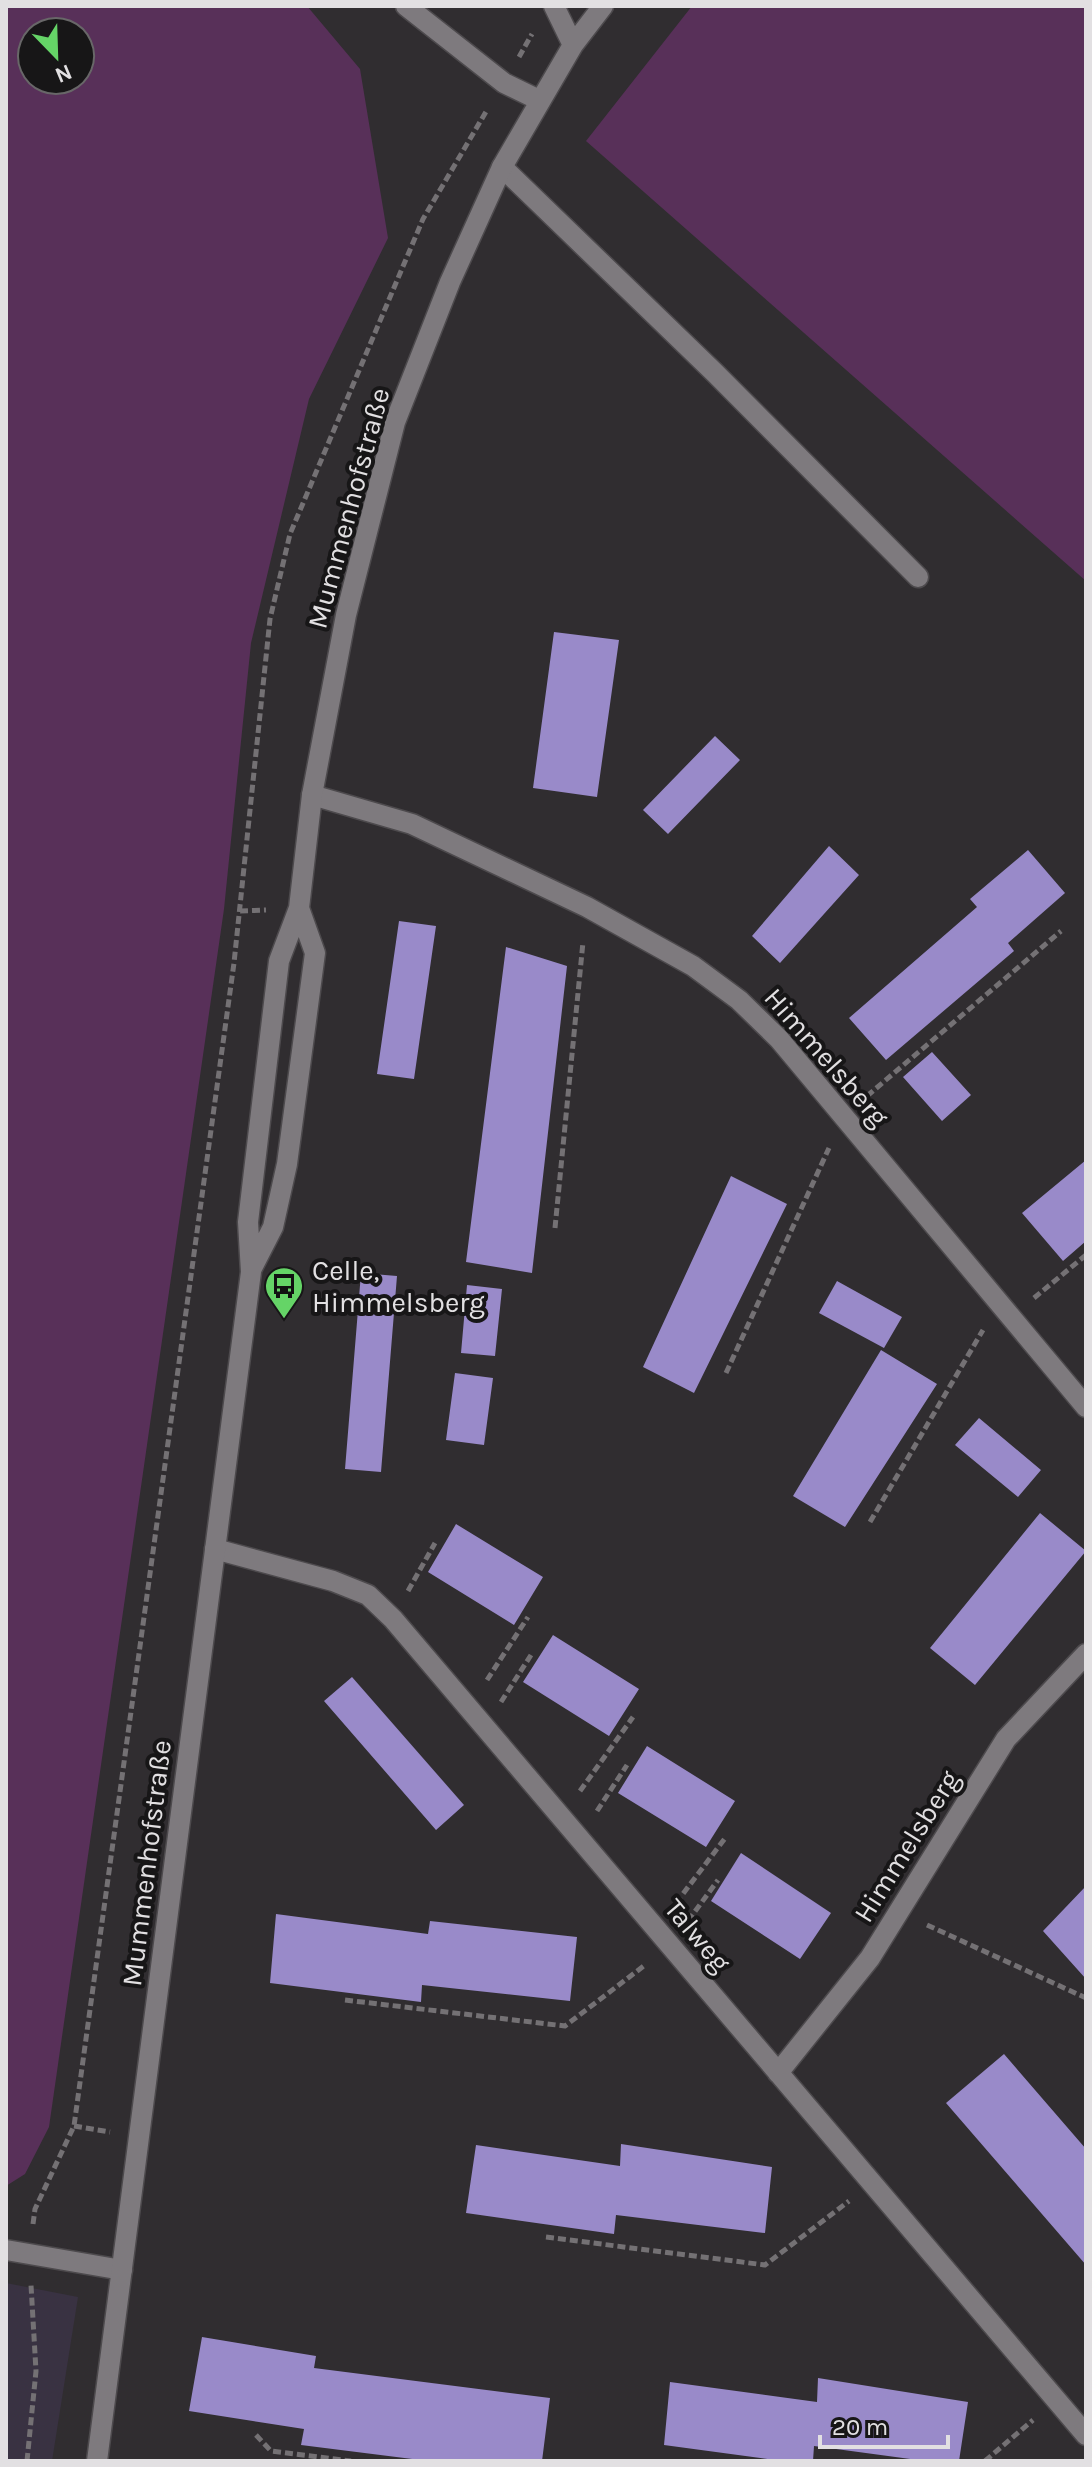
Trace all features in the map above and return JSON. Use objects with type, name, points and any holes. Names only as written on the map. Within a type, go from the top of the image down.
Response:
[{"type":"street","points":[[406,6],[504,83],[539,100]]},
{"type":"street","points":[[554,6],[573,45]]},
{"type":"street","name":"Mummenhofstraße","points":[[97,2461],[251,1272],[248,1222],[279,961],[299,908],[312,795],[346,615],[395,422],[450,282],[502,167],[539,100],[573,45],[603,6]]},
{"type":"street","points":[[502,167],[715,373],[918,577]]},
{"type":"street","name":"Himmelsberg","points":[[312,795],[412,824],[587,907],[693,966],[739,1000],[779,1039],[1086,1407]]},
{"type":"street","name":"Mummenhofstraße","points":[[251,1272],[273,1227],[287,1164],[315,953],[299,908]]},
{"type":"street","name":"Talweg","points":[[215,1549],[333,1581],[368,1595],[393,1619],[1086,2435]]},
{"type":"street","name":"Himmelsberg","points":[[778,2073],[870,1958],[1006,1739],[1086,1654]]},
{"type":"street","points":[[6,2250],[122,2270]]},
{"type":"path","points":[[555,1228],[587,907]]},
{"type":"path","points":[[726,1373],[844,1116],[1061,931]]},
{"type":"path","points":[[870,1522],[1005,1310],[1086,1255]]},
{"type":"path","points":[[393,1619],[435,1543]]},
{"type":"path","points":[[468,1708],[528,1617]]},
{"type":"path","points":[[485,1728],[531,1655]]},
{"type":"path","points":[[561,1817],[633,1717]]},
{"type":"path","points":[[579,1839],[627,1765]]},
{"type":"path","points":[[656,1929],[726,1837]]},
{"type":"path","points":[[345,2000],[565,2026],[670,1946],[718,1880]]},
{"type":"path","points":[[898,1912],[1086,1998]]},
{"type":"path","points":[[546,2237],[765,2265],[872,2183]]},
{"type":"path","points":[[985,2461],[1056,2400]]},
{"type":"path","points":[[256,2435],[271,2451],[351,2461]]},
{"type":"shaded area","points":[[6,6],[307,6],[360,69],[388,238],[309,399],[251,643],[224,909],[49,2127],[25,2174],[6,2186]]},
{"type":"shaded area","points":[[692,6],[1086,6],[1086,581],[586,141]]},
{"type":"shaded area","points":[[6,2283],[78,2297],[52,2461],[6,2461]]},
{"type":"building","points":[[554,632],[619,640],[597,797],[533,788]]},
{"type":"building","points":[[715,736],[740,760],[668,834],[643,810]]},
{"type":"building","points":[[829,846],[859,875],[780,963],[752,936]]},
{"type":"building","points":[[1028,850],[1065,893],[1008,943],[1014,951],[886,1060],[849,1018],[977,907],[970,899]]},
{"type":"building","points":[[399,921],[436,926],[414,1079],[377,1074]]},
{"type":"building","points":[[506,947],[567,966],[532,1273],[466,1262]]},
{"type":"building","points":[[932,1052],[971,1095],[942,1121],[903,1077]]},
{"type":"building","points":[[1086,1160],[1086,1241],[1063,1261],[1022,1213]]},
{"type":"building","points":[[731,1176],[787,1204],[694,1393],[643,1367]]},
{"type":"building","points":[[361,1273],[397,1276],[381,1472],[345,1469]]},
{"type":"building","points":[[837,1281],[902,1317],[884,1348],[819,1313]]},
{"type":"building","points":[[467,1285],[502,1289],[495,1356],[461,1353]]},
{"type":"building","points":[[881,1350],[937,1384],[845,1527],[793,1496]]},
{"type":"building","points":[[455,1373],[493,1378],[484,1445],[446,1440]]},
{"type":"building","points":[[979,1418],[1041,1470],[1018,1497],[955,1445]]},
{"type":"building","points":[[1040,1513],[1086,1551],[975,1685],[930,1648]]},
{"type":"building","points":[[456,1524],[543,1577],[514,1625],[428,1572]]},
{"type":"building","points":[[553,1635],[639,1689],[609,1736],[523,1682]]},
{"type":"building","points":[[352,1677],[464,1805],[436,1830],[324,1701]]},
{"type":"building","points":[[647,1746],[735,1801],[706,1847],[618,1793]]},
{"type":"building","points":[[741,1853],[831,1913],[800,1959],[711,1901]]},
{"type":"building","points":[[1086,1886],[1086,1979],[1043,1931]]},
{"type":"building","points":[[276,1914],[428,1934],[430,1921],[577,1937],[570,2001],[422,1985],[421,2002],[270,1983]]},
{"type":"building","points":[[1004,2054],[1086,2149],[1086,2265],[946,2103]]},
{"type":"building","points":[[621,2144],[772,2167],[765,2233],[616,2215],[614,2234],[466,2213],[476,2145],[620,2166]]},
{"type":"building","points":[[202,2337],[316,2356],[314,2368],[550,2398],[542,2461],[428,2461],[301,2445],[304,2429],[189,2411]]},
{"type":"building","points":[[818,2378],[968,2402],[959,2461],[925,2461],[814,2446],[813,2461],[782,2461],[664,2445],[670,2382],[817,2402]]},
{"type":"place","name":"Celle, Himmelsberg","points":[[284,1320]]}]
